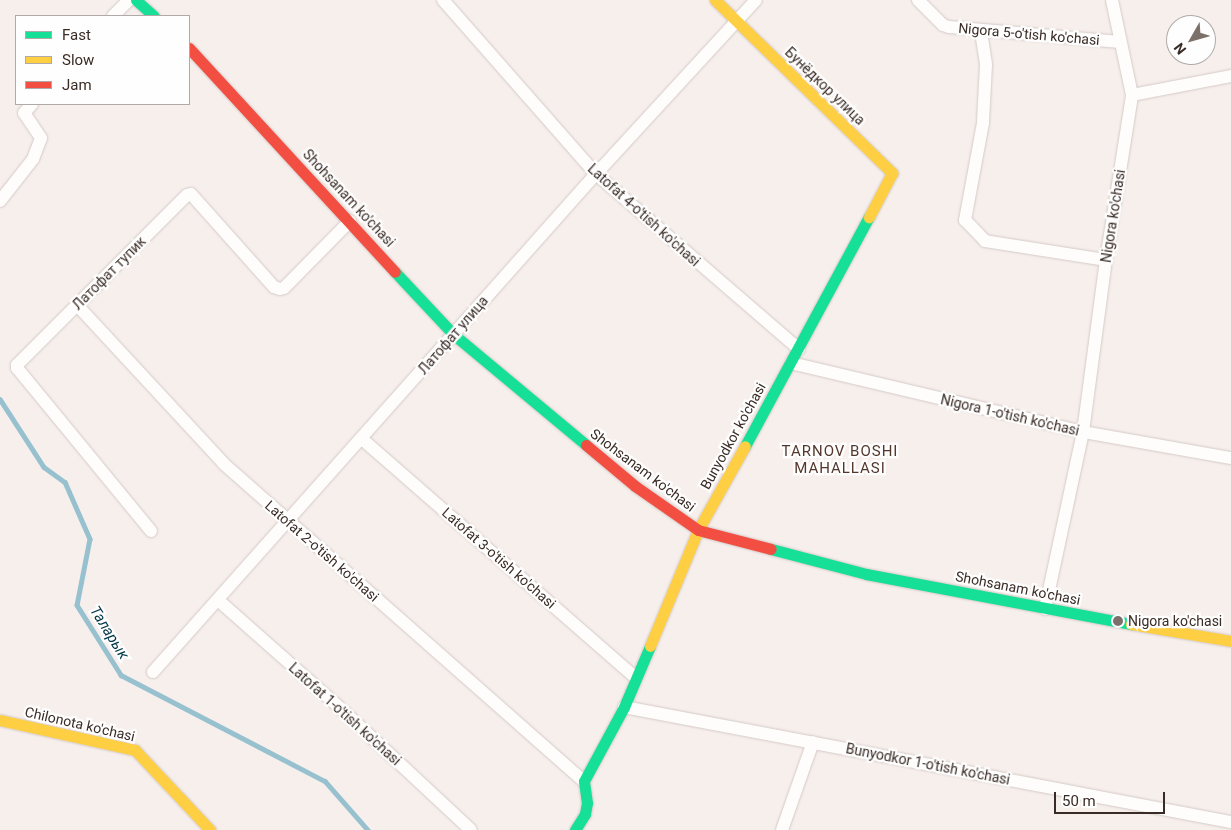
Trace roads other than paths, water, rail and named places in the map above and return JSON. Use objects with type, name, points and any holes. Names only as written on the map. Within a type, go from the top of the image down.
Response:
[{"type":"street","points":[[115,15],[129,0]]},
{"type":"street","points":[[136,0],[153,15]]},
{"type":"street","name":"Latofat 4-o'tish ko'chasi","points":[[443,0],[596,174],[799,349]]},
{"type":"street","points":[[715,0],[736,22]]},
{"type":"street","name":"Латофат улица","points":[[153,672],[596,174],[756,0]]},
{"type":"street","name":"Nigora 5-o'tish ko'chasi","points":[[918,0],[943,25],[981,32],[1120,42]]},
{"type":"street","name":"Nigora ko'chasi","points":[[1045,609],[1082,432],[1106,260],[1132,96],[1112,0]]},
{"type":"street","name":"Бунёдкор улица","points":[[736,22],[892,173]]},
{"type":"street","points":[[981,32],[986,65],[983,123],[965,220],[985,241],[1106,260]]},
{"type":"street","name":"Shohsanam ko'chasi","points":[[190,49],[453,334],[635,486],[698,530],[866,574],[1045,609],[1231,641]]},
{"type":"street","points":[[1132,96],[1231,76]]},
{"type":"street","points":[[0,201],[33,159],[41,138],[24,113],[31,105]]},
{"type":"street","name":"Bunyodkor ko'chasi","points":[[584,781],[624,707],[698,530],[799,349],[892,173]]},
{"type":"street","name":"Латофат тупик","points":[[151,530],[17,368],[20,360],[188,195],[191,194],[274,287],[280,289],[284,288],[350,221]]},
{"type":"street","name":"Latofat 2-o'tish ko'chasi","points":[[77,305],[224,464],[584,781]]},
{"type":"street","name":"Nigora 1-o'tish ko'chasi","points":[[791,363],[1082,432],[1231,458]]},
{"type":"street","name":"Latofat 3-o'tish ko'chasi","points":[[362,439],[635,677]]},
{"type":"street","name":"Latofat 1-o'tish ko'chasi","points":[[218,600],[339,707],[471,830]]},
{"type":"street","name":"Bunyodkor 1-o'tish ko'chasi","points":[[624,707],[1231,822]]},
{"type":"street","name":"Chilonota ko'chasi","points":[[0,720],[134,750],[210,830]]},
{"type":"street","points":[[782,830],[813,742]]},
{"type":"street","points":[[575,830],[585,814],[587,803],[584,781]]},
{"type":"waterway","name":"Таларык","points":[[0,399],[44,467],[65,482],[90,539],[77,605],[121,675],[325,781],[368,830]]},
{"type":"place","name":"Nigora ko'chasi","points":[[1118,621]]},
{"type":"district","name":"TARNOV BOSHI MAHALLASI","points":[[840,460]]}]
